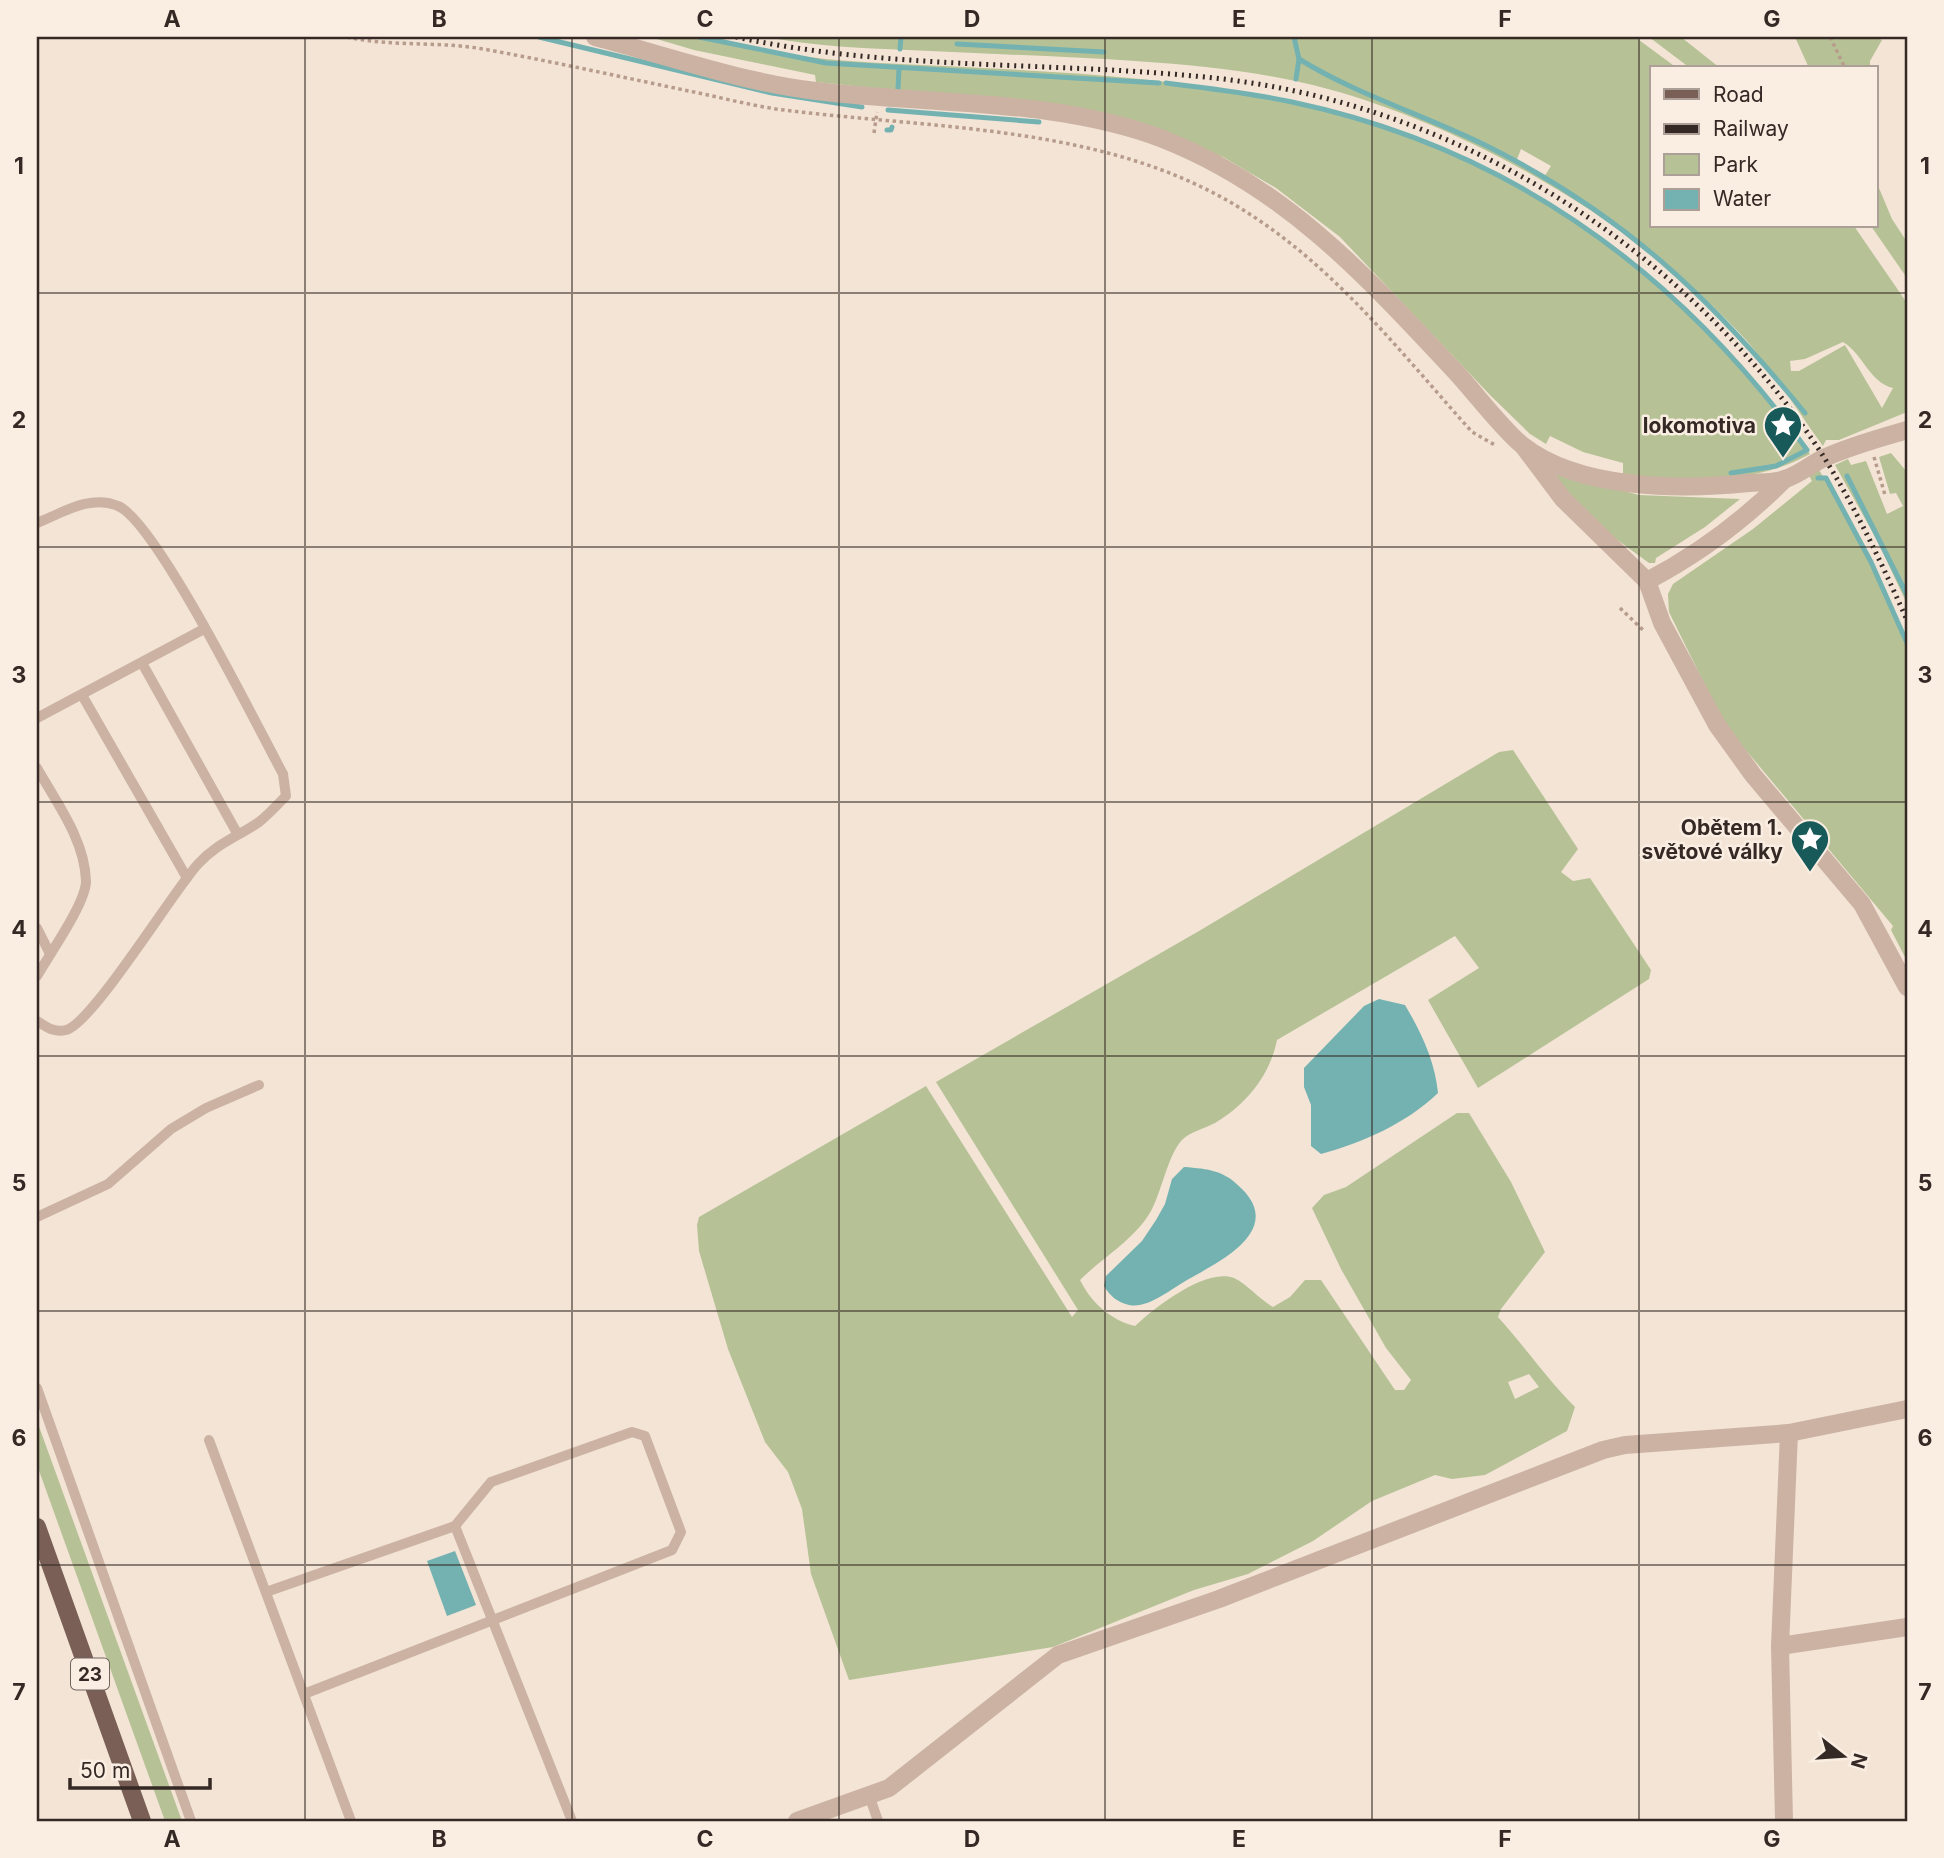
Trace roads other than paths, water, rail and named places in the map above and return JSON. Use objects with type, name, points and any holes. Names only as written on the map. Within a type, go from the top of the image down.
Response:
[{"type":"main road","name":"23","points":[[37,1527],[142,1821]]},
{"type":"street","points":[[595,37],[744,77],[814,91],[1056,113],[1102,121],[1145,133],[1193,152],[1237,174],[1280,203],[1357,266],[1522,445],[1563,499],[1647,581],[1662,624],[1717,725],[1753,775],[1862,904],[1907,987]]},
{"type":"street","points":[[1647,581],[1680,564],[1751,514],[1786,479],[1824,458],[1907,430]]},
{"type":"street","points":[[1522,445],[1559,464],[1625,483],[1698,488],[1786,479]]},
{"type":"street","points":[[797,1821],[889,1788],[1058,1656],[1219,1599],[1603,1450],[1625,1445],[1789,1433],[1907,1409]]},
{"type":"street","points":[[1784,1821],[1780,1646],[1789,1433]]},
{"type":"street","points":[[1780,1646],[1907,1626]]},
{"type":"lane","points":[[37,523],[91,501],[118,506],[136,518],[158,549],[204,629],[283,774],[286,796],[259,821],[216,845],[187,878],[154,927],[83,1017],[69,1030],[53,1031],[37,1021]]},
{"type":"lane","points":[[37,718],[204,629]]},
{"type":"lane","points":[[142,663],[237,833]]},
{"type":"lane","points":[[82,695],[187,878]]},
{"type":"lane","points":[[37,768],[76,838],[86,882],[74,913],[37,976]]},
{"type":"lane","points":[[37,928],[50,954]]},
{"type":"lane","points":[[37,1217],[108,1184],[171,1129],[206,1108],[259,1085]]},
{"type":"lane","points":[[37,1388],[191,1821]]},
{"type":"lane","points":[[266,1592],[455,1526],[491,1482],[632,1432],[645,1436],[681,1532],[672,1550],[304,1694]]},
{"type":"lane","points":[[209,1440],[351,1821]]},
{"type":"lane","points":[[455,1526],[572,1821]]},
{"type":"lane","points":[[869,1795],[878,1821]]},
{"type":"water","points":[[1379,999],[1405,1005],[1426,1047],[1438,1093],[1412,1114],[1383,1131],[1321,1154],[1311,1146],[1311,1105],[1304,1087],[1304,1068],[1364,1006]]},
{"type":"water","points":[[1184,1167],[1216,1172],[1242,1189],[1253,1204],[1256,1218],[1251,1232],[1230,1254],[1159,1297],[1144,1304],[1129,1305],[1121,1302],[1111,1296],[1104,1286],[1106,1276],[1142,1241],[1165,1204],[1172,1179]]},
{"type":"water","points":[[455,1551],[476,1605],[447,1616],[427,1561]]},
{"type":"waterway","points":[[539,37],[772,93],[862,107]]},
{"type":"waterway","points":[[699,37],[826,63],[1159,83]]},
{"type":"waterway","points":[[900,49],[901,37]]},
{"type":"waterway","points":[[1294,37],[1299,59],[1296,79]]},
{"type":"waterway","points":[[957,44],[1104,52]]},
{"type":"waterway","points":[[1299,59],[1345,84],[1491,148],[1583,202],[1624,231],[1700,297],[1770,371],[1805,413]]},
{"type":"waterway","points":[[898,89],[899,68]]},
{"type":"waterway","points":[[1166,83],[1277,99],[1371,123],[1446,151],[1517,185],[1583,226],[1645,273],[1703,327],[1757,386],[1807,450],[1776,466],[1731,473]]},
{"type":"waterway","points":[[888,110],[1039,122]]},
{"type":"waterway","points":[[887,130],[892,127]]},
{"type":"waterway","points":[[1847,476],[1907,595]]},
{"type":"waterway","points":[[1818,478],[1826,478],[1871,562],[1907,643]]},
{"type":"railway","points":[[736,37],[855,55],[1214,78],[1305,93],[1393,119],[1477,154],[1558,198],[1633,250],[1703,310],[1765,377],[1832,471],[1907,620]]},
{"type":"place","name":"lokomotiva","points":[[1783,459]]},
{"type":"place","name":"Obětem 1. světové války","points":[[1810,873]]}]
